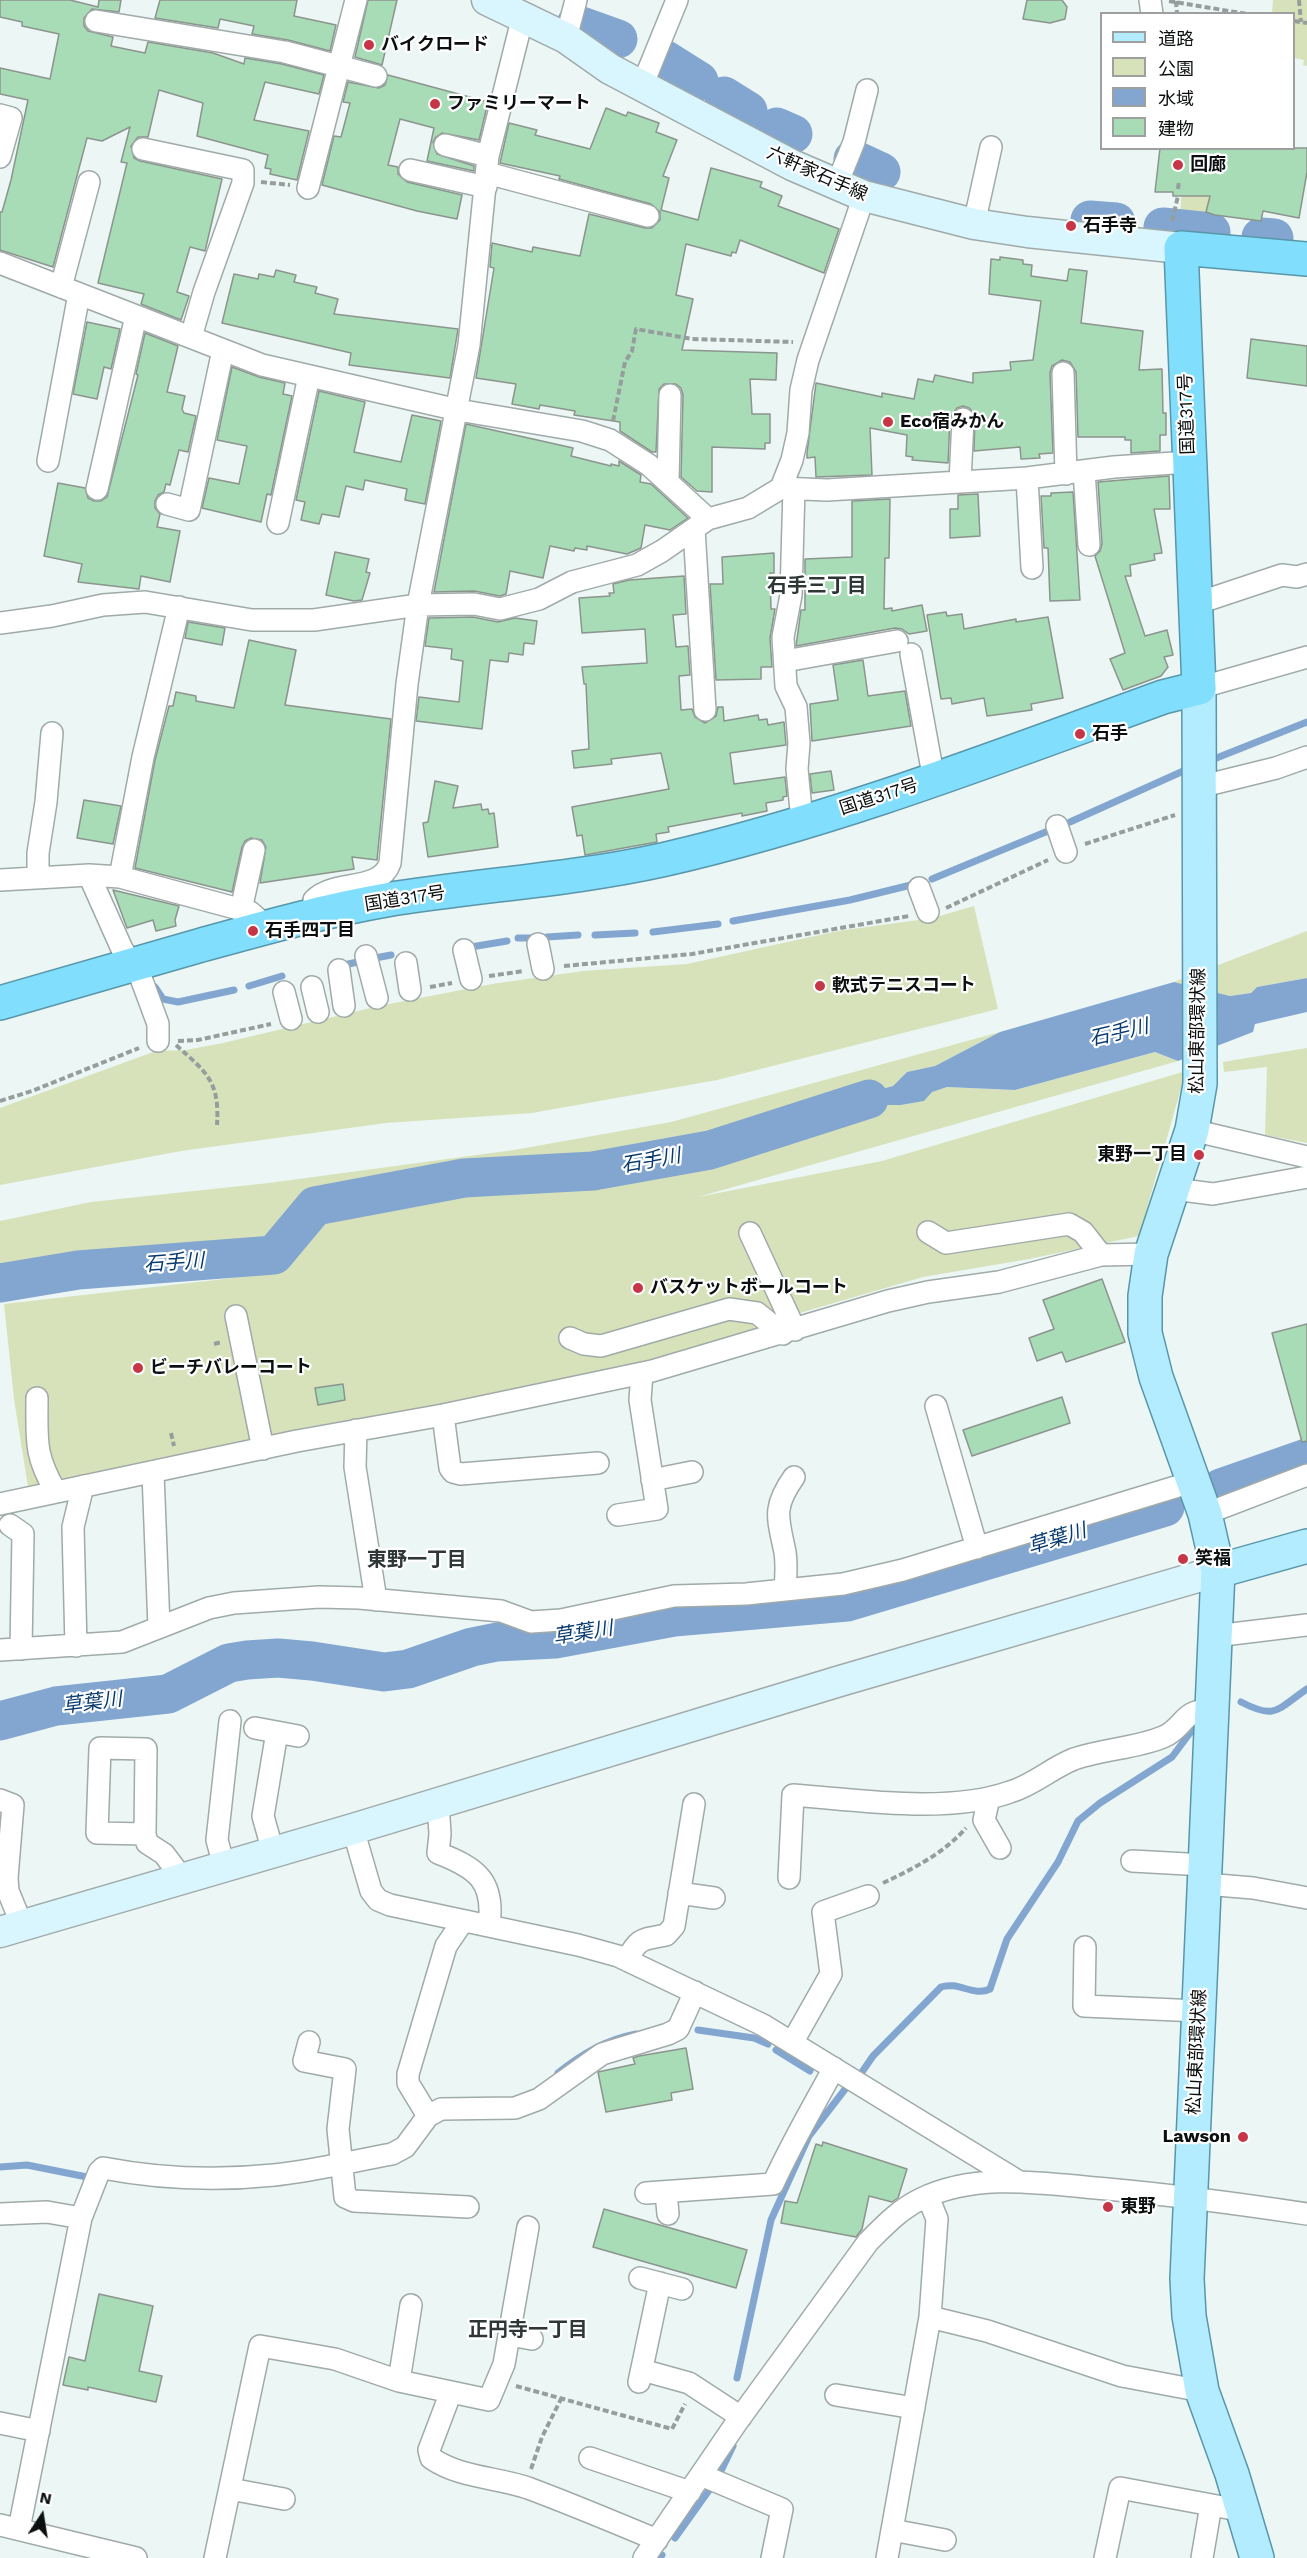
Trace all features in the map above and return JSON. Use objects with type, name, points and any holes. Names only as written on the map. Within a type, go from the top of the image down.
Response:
[{"type":"highway","points":[[1177,234],[1307,259]]},
{"type":"highway","name":"国道317号","points":[[0,1003],[132,965],[252,919],[317,915],[385,900],[526,882],[659,861],[802,821],[934,780],[1163,698],[1199,688],[1177,234]]},
{"type":"main road","name":"松山東部環状線","points":[[1199,688],[1198,934],[1201,1070],[1192,1130],[1151,1254],[1145,1296],[1145,1333],[1156,1377],[1205,1514],[1218,1571],[1187,2279],[1189,2316],[1202,2391],[1244,2511],[1257,2558]]},
{"type":"main road","points":[[1218,1571],[1307,1546]]},
{"type":"street","points":[[308,188],[356,0]]},
{"type":"street","points":[[566,38],[576,0]]},
{"type":"street","points":[[642,86],[677,0]]},
{"type":"street","points":[[317,915],[314,900],[321,892],[376,879],[386,872],[390,862],[407,684],[418,605],[459,410],[470,345],[502,5]]},
{"type":"street","name":"六軒家石手線","points":[[502,5],[566,38],[610,69],[792,165],[850,190],[974,224],[1027,232],[1177,234]]},
{"type":"street","points":[[96,21],[285,52],[376,76]]},
{"type":"street","points":[[802,821],[797,770],[799,743],[796,707],[786,686],[783,637],[791,595],[788,488],[798,433],[801,390],[815,342],[850,190],[854,142],[867,90]]},
{"type":"street","points":[[0,115],[11,117],[0,157]]},
{"type":"street","points":[[444,145],[487,172]]},
{"type":"street","points":[[974,224],[992,147]]},
{"type":"street","points":[[143,148],[243,170],[243,183],[204,292],[191,337]]},
{"type":"street","points":[[410,170],[487,172],[648,216]]},
{"type":"street","points":[[48,461],[44,434],[89,182]]},
{"type":"street","points":[[0,263],[262,365],[459,410],[582,431],[610,440],[649,465],[668,482],[701,524],[705,710]]},
{"type":"street","points":[[97,489],[136,316]]},
{"type":"street","points":[[167,504],[189,510],[190,461],[223,350]]},
{"type":"street","points":[[1063,373],[1075,472],[1089,544]]},
{"type":"street","points":[[278,523],[309,376]]},
{"type":"street","points":[[668,482],[670,395]]},
{"type":"street","points":[[960,482],[963,419]]},
{"type":"street","points":[[0,623],[124,603],[145,602],[252,620],[303,620],[418,605],[474,604],[500,609],[539,599],[572,582],[637,565],[701,524],[748,508],[788,488],[827,490],[1027,478],[1189,462]]},
{"type":"street","points":[[1027,478],[1032,568]]},
{"type":"street","points":[[1195,604],[1282,575],[1298,577],[1307,574]]},
{"type":"street","points":[[120,877],[144,757],[179,607]]},
{"type":"street","points":[[785,661],[904,648],[934,780]]},
{"type":"street","points":[[1199,688],[1307,657]]},
{"type":"street","points":[[38,878],[38,853],[46,802],[52,733]]},
{"type":"street","points":[[1199,799],[1307,757]]},
{"type":"street","points":[[1057,826],[1065,852]]},
{"type":"street","points":[[0,880],[88,875],[120,877],[252,919],[254,850]]},
{"type":"street","points":[[88,875],[122,949],[141,978],[158,1024],[158,1041]]},
{"type":"street","points":[[919,888],[928,912]]},
{"type":"street","points":[[538,944],[543,969]]},
{"type":"street","points":[[464,950],[471,980]]},
{"type":"street","points":[[366,956],[377,998]]},
{"type":"street","points":[[406,963],[410,990]]},
{"type":"street","points":[[339,970],[344,1005]]},
{"type":"street","points":[[312,987],[318,1012]]},
{"type":"street","points":[[284,992],[291,1019]]},
{"type":"street","points":[[1192,1130],[1307,1157]]},
{"type":"street","points":[[1174,1189],[1213,1194],[1307,1177]]},
{"type":"street","points":[[928,1232],[946,1243],[1069,1224],[1083,1232],[1101,1255]]},
{"type":"street","points":[[750,1233],[789,1332]]},
{"type":"street","points":[[0,1503],[642,1373],[789,1332],[888,1301],[928,1292],[999,1282],[1101,1255],[1151,1254]]},
{"type":"street","points":[[570,1338],[584,1344],[601,1346],[729,1309],[757,1313],[789,1332]]},
{"type":"street","points":[[236,1316],[263,1449]]},
{"type":"street","points":[[618,1515],[657,1509],[640,1400],[642,1373]]},
{"type":"street","points":[[37,1398],[37,1448],[42,1469],[56,1492]]},
{"type":"street","points":[[443,1415],[450,1468],[453,1472],[461,1474],[598,1463]]},
{"type":"street","points":[[931,1415],[977,1548]]},
{"type":"street","points":[[356,1430],[355,1467],[376,1600]]},
{"type":"street","points":[[652,1480],[692,1472]]},
{"type":"street","points":[[153,1473],[159,1627]]},
{"type":"street","points":[[1205,1514],[1307,1475]]},
{"type":"street","points":[[784,1590],[786,1569],[777,1515],[783,1492],[794,1477]]},
{"type":"street","points":[[0,1650],[122,1642],[209,1608],[234,1603],[319,1598],[376,1600],[501,1611],[531,1622],[561,1620],[674,1596],[784,1590],[843,1584],[903,1570],[1194,1481]]},
{"type":"street","points":[[76,1646],[73,1527],[83,1486]]},
{"type":"street","points":[[9,1525],[23,1534],[21,1649]]},
{"type":"street","points":[[0,1800],[13,1805],[7,1878],[11,1929],[438,1803],[829,1684],[1218,1571]]},
{"type":"street","points":[[1215,1636],[1307,1625]]},
{"type":"street","points":[[789,1878],[793,1795],[937,1803],[989,1798],[1031,1785],[1052,1769],[1073,1760],[1165,1736],[1197,1709],[1212,1710]]},
{"type":"street","points":[[224,1866],[217,1840],[230,1721]]},
{"type":"street","points":[[255,1728],[298,1736]]},
{"type":"street","points":[[273,1852],[263,1816],[277,1732]]},
{"type":"street","points":[[989,1798],[984,1820],[1000,1848]]},
{"type":"street","points":[[438,1803],[440,1834],[438,1852],[474,1870],[483,1880],[491,1913],[489,1926]]},
{"type":"street","points":[[627,1960],[634,1947],[644,1938],[666,1935],[674,1926],[694,1804]]},
{"type":"street","points":[[353,1828],[371,1891],[378,1900],[390,1905],[578,1945],[627,1960],[763,2025],[1016,2180]]},
{"type":"street","points":[[145,1834],[147,1843],[164,1854],[182,1878]]},
{"type":"street","points":[[1131,1861],[1205,1874],[1253,1888],[1307,1898]]},
{"type":"street","points":[[679,1893],[714,1898]]},
{"type":"street","points":[[792,2043],[831,1974],[823,1912],[868,1896]]},
{"type":"street","points":[[428,2116],[408,2083],[408,2074],[430,2034],[446,1947],[464,1921]]},
{"type":"street","points":[[1085,1947],[1084,2006],[1199,2011]]},
{"type":"street","points":[[136,2558],[10,2527],[39,2432],[81,2218],[99,2172],[104,2168],[143,2176],[198,2179],[274,2175],[392,2154],[405,2147],[428,2116],[441,2109],[515,2108],[538,2099],[602,2054],[678,2029],[695,1992]]},
{"type":"street","points":[[309,2042],[304,2061],[345,2069],[338,2129],[345,2197],[354,2201],[468,2207]]},
{"type":"street","points":[[668,2214],[656,2192],[773,2184],[790,2144],[806,2120],[834,2068]]},
{"type":"street","points":[[644,2558],[741,2416],[868,2242],[894,2217],[928,2197],[956,2188],[1016,2180],[1191,2197],[1307,2214],[1307,2210]]},
{"type":"street","points":[[887,2558],[930,2317],[936,2219],[928,2197]]},
{"type":"street","points":[[0,2214],[47,2212],[81,2218]]},
{"type":"street","points":[[215,2558],[260,2346],[335,2359],[399,2381],[489,2400],[504,2364],[532,2242]]},
{"type":"street","points":[[681,2289],[650,2281],[640,2377],[695,2386],[741,2416]]},
{"type":"street","points":[[399,2381],[411,2305]]},
{"type":"street","points":[[930,2317],[987,2331],[1122,2376],[1202,2391]]},
{"type":"street","points":[[509,2335],[532,2339]]},
{"type":"street","points":[[452,2392],[429,2450],[431,2458],[439,2464],[479,2478],[525,2487],[657,2540]]},
{"type":"street","points":[[836,2395],[914,2408]]},
{"type":"street","points":[[0,2423],[39,2432]]},
{"type":"street","points":[[590,2458],[695,2483],[782,2509],[772,2558]]},
{"type":"street","points":[[1105,2558],[1120,2488],[1244,2511]]},
{"type":"street","points":[[230,2489],[284,2499]]},
{"type":"street","points":[[1202,2558],[1211,2505]]},
{"type":"street","points":[[892,2530],[945,2540]]},
{"type":"path","points":[[1163,0],[1236,12]]},
{"type":"path","points":[[1299,0],[1301,22]]},
{"type":"path","points":[[1295,21],[1307,23]]},
{"type":"path","points":[[1179,181],[1179,189]]},
{"type":"path","points":[[243,183],[283,184],[308,188]]},
{"type":"path","points":[[1177,234],[1178,196]]},
{"type":"path","points":[[610,440],[625,362],[632,351],[636,329],[692,339],[815,342]]},
{"type":"path","points":[[410,990],[610,960],[692,954],[946,908],[1065,852],[1165,816],[1199,799]]},
{"type":"path","points":[[217,1125],[218,1107],[207,1073],[171,1041],[198,1040],[291,1019]]},
{"type":"path","points":[[0,1101],[32,1091],[158,1041]]},
{"type":"path","points":[[868,1896],[871,1888],[922,1863],[957,1838],[989,1798]]},
{"type":"path","points":[[498,2381],[672,2429],[695,2386]]},
{"type":"path","points":[[525,2487],[542,2437],[561,2399]]},
{"type":"green space","points":[[1273,0],[1307,0],[1307,66],[1303,65],[1304,60],[1295,58],[1295,12],[1272,12]]},
{"type":"green space","points":[[1184,150],[1212,150],[1209,221],[1180,220]]},
{"type":"green space","points":[[974,906],[998,1009],[717,1080],[532,1113],[386,1123],[181,1151],[0,1185],[0,1108],[156,1051],[186,1050],[223,1043],[379,1006],[492,984],[583,971],[687,964],[838,931],[933,918]]},
{"type":"green space","points":[[1307,931],[1307,978],[1257,987],[1251,993],[1230,996],[1174,982]]},
{"type":"green space","points":[[1000,1032],[935,1066],[907,1072],[893,1086],[831,1103],[819,1115],[876,1105],[901,1105],[924,1101],[931,1092],[947,1087],[1015,1090],[1155,1052],[1178,1061],[698,1197],[882,1161],[1186,1071],[1139,1236],[1029,1259],[923,1277],[803,1312],[730,1340],[651,1364],[449,1406],[307,1427],[29,1493],[14,1399],[4,1304],[277,1273],[75,1284],[0,1300],[0,1221],[91,1202],[269,1183],[514,1150],[671,1122]]},
{"type":"green space","points":[[1307,1048],[1307,1143],[1265,1135],[1267,1067],[1224,1072],[1223,1062]]},
{"type":"water","points":[[1307,978],[1307,1012],[1255,1024],[1253,1032],[1178,1061],[1155,1052],[1015,1090],[947,1087],[932,1092],[924,1101],[901,1105],[876,1105],[818,1116],[831,1103],[893,1086],[907,1072],[935,1066],[1000,1032],[1174,982],[1230,996],[1251,993],[1257,987]]},
{"type":"building","points":[[0,0],[70,0],[98,7],[99,0],[121,0],[119,12],[92,9],[84,18],[84,26],[88,31],[113,37],[111,46],[145,53],[148,42],[213,53],[244,64],[245,58],[282,64],[324,75],[319,94],[265,82],[254,120],[309,131],[297,180],[270,174],[271,169],[265,168],[268,155],[197,136],[203,103],[159,90],[148,137],[138,137],[131,146],[134,158],[222,179],[205,251],[190,247],[177,292],[189,296],[181,320],[141,304],[144,294],[98,283],[127,163],[121,162],[130,127],[102,141],[87,138],[53,267],[0,250],[0,212],[2,212],[11,180],[28,100],[0,94],[0,68],[50,79],[59,34],[22,26],[22,22],[0,17]]},
{"type":"building","points":[[160,0],[297,0],[294,16],[336,25],[330,51],[288,40],[252,34],[254,26],[220,19],[218,28],[155,18]]},
{"type":"building","points":[[368,0],[397,0],[382,65],[355,57]]},
{"type":"building","points":[[1027,0],[1062,0],[1067,7],[1065,19],[1050,23],[1023,19]]},
{"type":"building","points":[[388,75],[488,102],[479,140],[442,133],[433,142],[437,154],[474,166],[474,171],[427,161],[434,128],[400,119],[388,165],[398,167],[398,174],[407,182],[462,195],[457,219],[417,211],[322,185],[334,136],[341,137],[350,103],[343,102],[348,82],[379,88],[385,85]]},
{"type":"building","points":[[606,108],[626,116],[628,112],[659,123],[656,132],[677,140],[663,176],[669,178],[661,210],[698,220],[711,168],[762,182],[760,187],[782,196],[778,206],[839,229],[824,273],[740,240],[736,253],[732,252],[731,256],[686,244],[676,295],[693,299],[682,350],[777,353],[776,380],[750,379],[752,414],[770,414],[770,443],[765,443],[765,449],[712,447],[712,492],[697,491],[681,477],[683,395],[681,388],[676,384],[664,384],[659,389],[656,452],[652,452],[620,431],[620,422],[574,415],[575,411],[540,405],[539,409],[512,404],[516,384],[476,378],[494,268],[490,267],[492,243],[532,252],[533,247],[580,256],[589,214],[645,228],[652,228],[660,220],[660,212],[651,204],[559,179],[560,176],[500,163],[509,123],[537,130],[535,135],[590,149]]},
{"type":"building","points":[[1295,148],[1307,148],[1307,172],[1299,218],[1263,211],[1261,221],[1215,215],[1206,212],[1210,196],[1173,196],[1173,192],[1155,192],[1160,150],[1295,150]]},
{"type":"building","points":[[1000,257],[1023,260],[1023,264],[1032,265],[1031,276],[1067,281],[1069,269],[1087,271],[1081,323],[1143,331],[1139,370],[1162,369],[1166,435],[1160,435],[1160,451],[1131,453],[1131,440],[1125,440],[1125,437],[1078,437],[1076,372],[1070,362],[1062,360],[1052,366],[1050,373],[1053,453],[1039,454],[1040,458],[1021,459],[1020,447],[974,451],[975,414],[963,406],[957,408],[950,418],[948,463],[912,460],[913,457],[906,456],[907,435],[870,428],[872,475],[816,477],[815,457],[807,458],[807,453],[816,383],[882,397],[882,393],[914,399],[918,379],[933,382],[935,375],[973,383],[973,373],[1011,370],[1010,362],[1033,360],[1041,301],[989,294],[991,259],[1000,260]]},
{"type":"building","points":[[276,270],[296,275],[294,282],[317,287],[315,293],[338,299],[334,314],[458,329],[450,378],[349,365],[351,353],[222,323],[234,274],[258,279],[259,274],[274,277]]},
{"type":"building","points":[[87,322],[120,329],[111,369],[104,367],[97,399],[73,394]]},
{"type":"building","points":[[145,333],[178,346],[167,392],[185,396],[182,409],[184,413],[196,416],[188,452],[179,450],[170,485],[166,484],[164,492],[158,495],[155,501],[155,508],[160,514],[157,527],[180,531],[170,582],[141,576],[139,589],[78,582],[82,564],[44,556],[58,483],[85,488],[88,498],[94,501],[101,501],[107,497],[138,375],[136,374]]},
{"type":"building","points":[[1251,339],[1307,346],[1307,386],[1247,378]]},
{"type":"building","points":[[232,367],[285,383],[283,394],[292,396],[271,495],[267,494],[261,522],[202,508],[209,478],[239,484],[247,446],[217,440]]},
{"type":"building","points":[[319,391],[365,402],[354,452],[401,462],[412,415],[441,421],[425,504],[405,500],[407,489],[365,480],[363,490],[346,486],[339,517],[322,514],[319,524],[301,520],[305,502],[296,500]]},
{"type":"building","points":[[466,424],[573,448],[571,456],[611,466],[611,464],[619,466],[619,461],[641,475],[640,482],[651,484],[688,518],[670,530],[645,525],[641,548],[627,554],[587,546],[587,550],[575,548],[574,551],[550,546],[543,578],[510,571],[506,594],[500,596],[474,591],[434,592]]},
{"type":"building","points":[[1169,476],[1170,509],[1154,509],[1162,553],[1154,554],[1155,560],[1130,565],[1131,576],[1125,576],[1145,636],[1167,630],[1173,655],[1164,657],[1168,667],[1161,676],[1123,690],[1110,659],[1125,653],[1095,556],[1102,544],[1098,482]]},
{"type":"building","points":[[1073,492],[1080,600],[1050,601],[1048,548],[1044,548],[1041,496]]},
{"type":"building","points":[[978,494],[980,536],[950,538],[950,509],[958,509],[958,495]]},
{"type":"building","points":[[890,499],[889,558],[885,558],[884,609],[892,608],[892,611],[922,605],[927,631],[909,634],[902,629],[895,628],[796,646],[801,610],[805,610],[805,559],[852,557],[852,501]]},
{"type":"building","points":[[335,552],[369,559],[366,572],[370,573],[362,600],[354,601],[326,595]]},
{"type":"building","points":[[774,553],[774,573],[770,573],[771,609],[775,609],[770,638],[772,667],[761,667],[761,679],[716,680],[710,584],[723,584],[722,557]]},
{"type":"building","points":[[684,576],[686,614],[673,615],[676,647],[688,646],[690,675],[679,676],[681,710],[692,709],[695,717],[705,723],[716,716],[718,707],[723,707],[724,721],[758,715],[759,720],[767,719],[768,725],[784,722],[786,745],[730,753],[734,784],[785,777],[787,796],[783,797],[783,800],[766,803],[767,811],[742,816],[742,813],[668,827],[669,832],[656,834],[657,842],[585,855],[582,835],[577,836],[572,807],[669,789],[661,753],[611,759],[612,764],[574,768],[572,751],[589,749],[586,684],[584,684],[582,667],[647,663],[645,629],[582,633],[579,598],[610,596],[609,593],[614,593],[613,584],[629,580]]},
{"type":"building","points":[[946,612],[947,616],[962,614],[964,629],[1016,619],[1016,622],[1048,617],[1063,698],[1031,704],[1032,710],[987,716],[984,698],[952,704],[951,698],[941,699],[927,615]]},
{"type":"building","points":[[473,617],[498,622],[515,618],[537,621],[534,644],[524,643],[523,655],[509,653],[508,662],[490,660],[482,729],[416,721],[419,697],[459,702],[463,661],[451,659],[452,649],[425,646],[429,618]]},
{"type":"building","points":[[188,622],[225,628],[222,645],[185,638]]},
{"type":"building","points":[[249,640],[296,650],[285,705],[391,719],[377,860],[352,857],[354,869],[260,883],[266,847],[262,840],[251,838],[245,841],[242,847],[232,892],[135,868],[155,760],[169,706],[173,706],[176,692],[196,696],[196,701],[234,708]]},
{"type":"building","points":[[863,660],[868,696],[905,691],[911,726],[812,741],[810,704],[838,700],[833,665]]},
{"type":"building","points":[[831,771],[834,790],[812,793],[810,774]]},
{"type":"building","points":[[435,781],[458,786],[453,808],[481,804],[482,810],[488,809],[489,814],[494,813],[498,847],[428,857],[423,823],[428,822]]},
{"type":"building","points":[[84,800],[121,806],[113,844],[77,838]]},
{"type":"building","points":[[113,890],[179,906],[175,920],[176,926],[156,931],[153,920],[127,928]]},
{"type":"building","points":[[1102,1279],[1125,1342],[1066,1362],[1062,1352],[1037,1361],[1029,1338],[1054,1329],[1043,1300]]},
{"type":"building","points":[[1307,1324],[1307,1441],[1302,1442],[1272,1333]]},
{"type":"building","points":[[343,1384],[345,1400],[318,1405],[315,1388]]},
{"type":"building","points":[[1062,1397],[1070,1423],[972,1456],[963,1430]]},
{"type":"building","points":[[686,2048],[693,2089],[671,2093],[672,2100],[606,2112],[598,2072],[635,2064],[633,2058],[639,2056]]},
{"type":"building","points":[[823,2142],[907,2169],[898,2198],[892,2202],[869,2196],[862,2229],[856,2237],[781,2223],[785,2201],[797,2203],[816,2144],[822,2146]]},
{"type":"building","points":[[604,2209],[747,2250],[736,2288],[593,2247]]},
{"type":"building","points":[[99,2294],[153,2306],[139,2371],[162,2376],[156,2402],[88,2387],[88,2390],[63,2385],[69,2357],[85,2361]]},
{"type":"waterway","points":[[576,24],[618,39]]},
{"type":"waterway","points":[[664,59],[699,81]]},
{"type":"waterway","points":[[724,96],[748,111]]},
{"type":"waterway","points":[[777,127],[793,134]]},
{"type":"waterway","points":[[853,159],[881,172]]},
{"type":"waterway","points":[[1090,220],[1116,222]]},
{"type":"waterway","points":[[1163,227],[1211,232]]},
{"type":"waterway","points":[[1261,237],[1274,238]]},
{"type":"waterway","points":[[1209,761],[1307,722]]},
{"type":"waterway","points":[[1070,822],[1190,768]]},
{"type":"waterway","points":[[932,879],[1048,831]]},
{"type":"waterway","points":[[733,921],[850,900],[915,884]]},
{"type":"waterway","points":[[653,932],[718,924]]},
{"type":"waterway","points":[[595,935],[635,933]]},
{"type":"waterway","points":[[547,937],[578,935]]},
{"type":"waterway","points":[[518,938],[534,938]]},
{"type":"waterway","points":[[471,947],[507,941]]},
{"type":"waterway","points":[[370,959],[391,955]]},
{"type":"waterway","points":[[344,965],[362,961]]},
{"type":"waterway","points":[[249,986],[282,976]]},
{"type":"waterway","points":[[155,987],[163,999],[178,1002],[234,990]]},
{"type":"waterway","name":"石手川","points":[[0,1283],[78,1270],[274,1255],[315,1206],[464,1178],[593,1171],[710,1150],[869,1099]]},
{"type":"waterway","name":"草葉川","points":[[1221,1488],[1307,1458]]},
{"type":"waterway","name":"草葉川","points":[[0,1721],[56,1706],[168,1694],[229,1663],[247,1660],[278,1658],[384,1672],[408,1669],[472,1647],[497,1642],[555,1639],[674,1617],[847,1602],[1165,1507]]},
{"type":"waterway","points":[[1241,1702],[1262,1711],[1276,1710],[1307,1689]]},
{"type":"waterway","points":[[860,2075],[873,2056],[941,1987],[954,1986],[978,1991],[990,1989],[1007,1939],[1058,1862],[1078,1821],[1100,1803],[1172,1757],[1193,1729]]},
{"type":"waterway","points":[[698,2030],[754,2038],[768,2044]]},
{"type":"waterway","points":[[558,2073],[594,2049],[636,2034]]},
{"type":"waterway","points":[[776,2050],[810,2071]]},
{"type":"waterway","points":[[737,2378],[771,2220],[809,2136],[846,2088]]},
{"type":"waterway","points":[[0,2167],[27,2165],[87,2177]]},
{"type":"waterway","points":[[719,2475],[733,2446]]},
{"type":"waterway","points":[[675,2538],[710,2489]]},
{"type":"place","name":"バイクロード","points":[[369,45]]},
{"type":"place","name":"ファミリーマート","points":[[435,104]]},
{"type":"place","name":"回廊","points":[[1178,165]]},
{"type":"place","name":"石手寺","points":[[1071,226]]},
{"type":"place","name":"Eco宿みかん","points":[[888,422]]},
{"type":"place","name":"石手","points":[[1080,734]]},
{"type":"place","name":"石手四丁目","points":[[253,931]]},
{"type":"place","name":"軟式テニスコート","points":[[820,986]]},
{"type":"place","name":"東野一丁目","points":[[1199,1155]]},
{"type":"place","name":"バスケットボールコート","points":[[638,1288]]},
{"type":"place","name":"ビーチバレーコート","points":[[138,1368]]},
{"type":"place","name":"笑福","points":[[1183,1559]]},
{"type":"place","name":"Lawson","points":[[1243,2137]]},
{"type":"place","name":"東野","points":[[1108,2207]]},
{"type":"district","name":"石手三丁目","points":[[817,586]]},
{"type":"district","name":"東野一丁目","points":[[417,1560]]},
{"type":"district","name":"正円寺一丁目","points":[[528,2330]]}]
